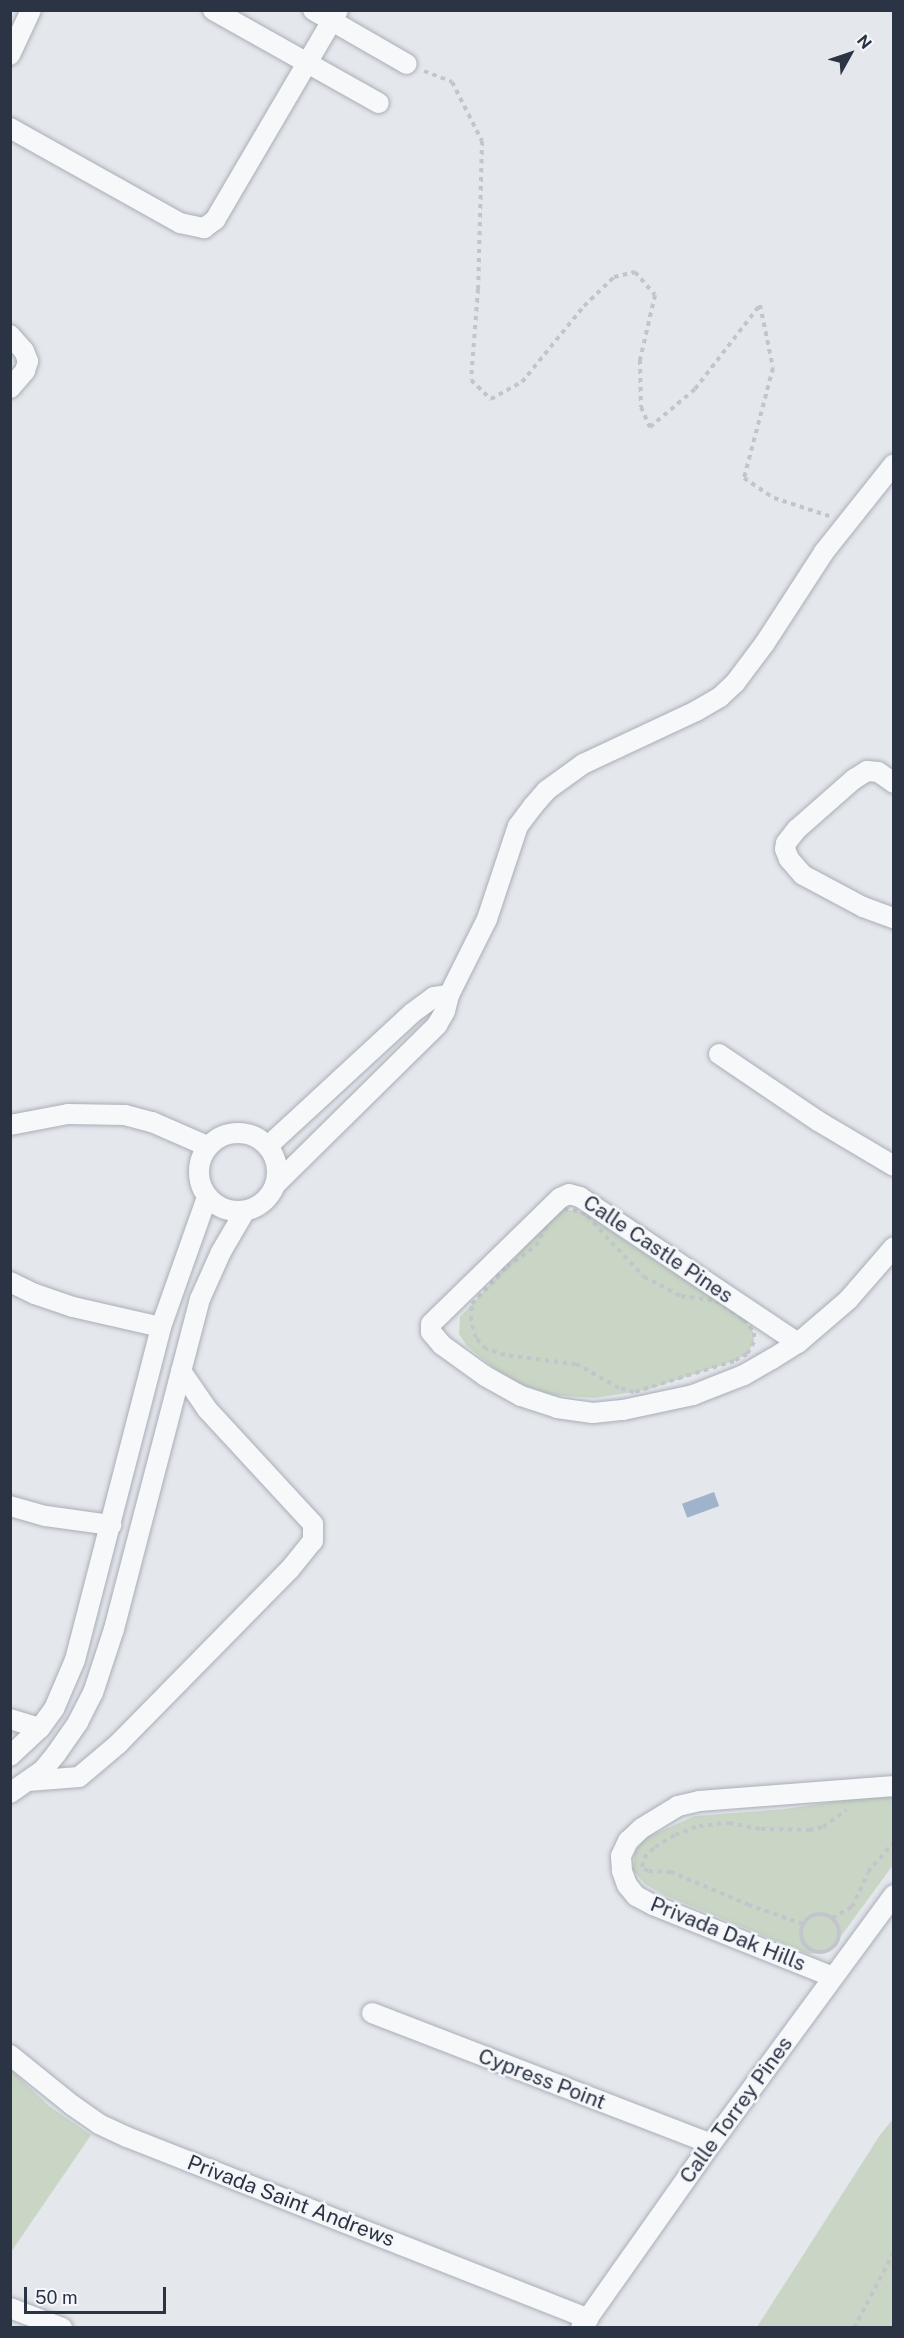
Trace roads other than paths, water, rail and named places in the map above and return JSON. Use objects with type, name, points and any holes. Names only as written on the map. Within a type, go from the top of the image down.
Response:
[{"type":"street","points":[[10,55],[31,10]]},
{"type":"street","points":[[213,10],[379,103]]},
{"type":"street","points":[[313,10],[334,16],[407,64]]},
{"type":"street","points":[[10,128],[180,223],[204,228],[215,220],[334,16]]},
{"type":"street","points":[[10,335],[24,351],[28,361],[25,371],[10,388]]},
{"type":"street","points":[[275,1185],[278,1172],[275,1158],[268,1146],[257,1137],[244,1132],[224,1135],[207,1146],[200,1158],[198,1172],[200,1186],[207,1197],[218,1206],[231,1211],[245,1211],[258,1206],[268,1197],[275,1185],[437,1025],[445,1011],[449,995],[488,919],[518,826],[533,806],[555,783],[583,764],[696,711],[720,696],[735,683],[765,643],[846,522],[894,464]]},
{"type":"street","points":[[894,783],[878,772],[867,771],[847,784],[796,829],[786,843],[785,849],[789,859],[803,875],[863,907],[894,918]]},
{"type":"street","points":[[268,1146],[412,1013],[434,997],[449,995]]},
{"type":"street","points":[[719,1054],[770,1090],[894,1167]]},
{"type":"street","points":[[10,1125],[68,1114],[125,1115],[152,1122],[207,1146]]},
{"type":"street","name":"Calle Castle Pines","points":[[798,1342],[580,1197],[569,1194],[552,1206],[431,1324],[431,1332],[442,1345],[503,1388],[540,1404],[593,1413],[623,1410],[693,1395],[744,1375],[798,1342],[848,1300],[894,1247]]},
{"type":"street","points":[[10,1756],[40,1728],[54,1709],[75,1660],[162,1327],[207,1197]]},
{"type":"street","points":[[10,1793],[28,1781],[56,1754],[78,1722],[106,1660],[206,1284],[245,1211]]},
{"type":"street","points":[[10,1282],[35,1294],[73,1307],[162,1327]]},
{"type":"street","points":[[28,1781],[79,1777],[110,1751],[290,1569],[313,1541],[313,1524],[207,1409],[181,1371]]},
{"type":"street","points":[[10,1506],[46,1516],[111,1525]]},
{"type":"street","points":[[10,1719],[40,1728]]},
{"type":"street","name":"Privada Dak Hills","points":[[833,1977],[653,1905],[636,1896],[627,1885],[622,1871],[621,1856],[628,1841],[642,1828],[678,1806],[699,1801],[894,1786]]},
{"type":"street","name":"Calle Torrey Pines","points":[[584,2323],[711,2144],[894,1895]]},
{"type":"street","name":"Cypress Point","points":[[372,2013],[711,2144]]},
{"type":"street","name":"Privada Saint Andrews","points":[[10,2055],[99,2124],[584,2323]]},
{"type":"street","points":[[10,2308],[62,2328]]},
{"type":"water","points":[[714,1492],[719,1506],[687,1518],[682,1504]]}]
